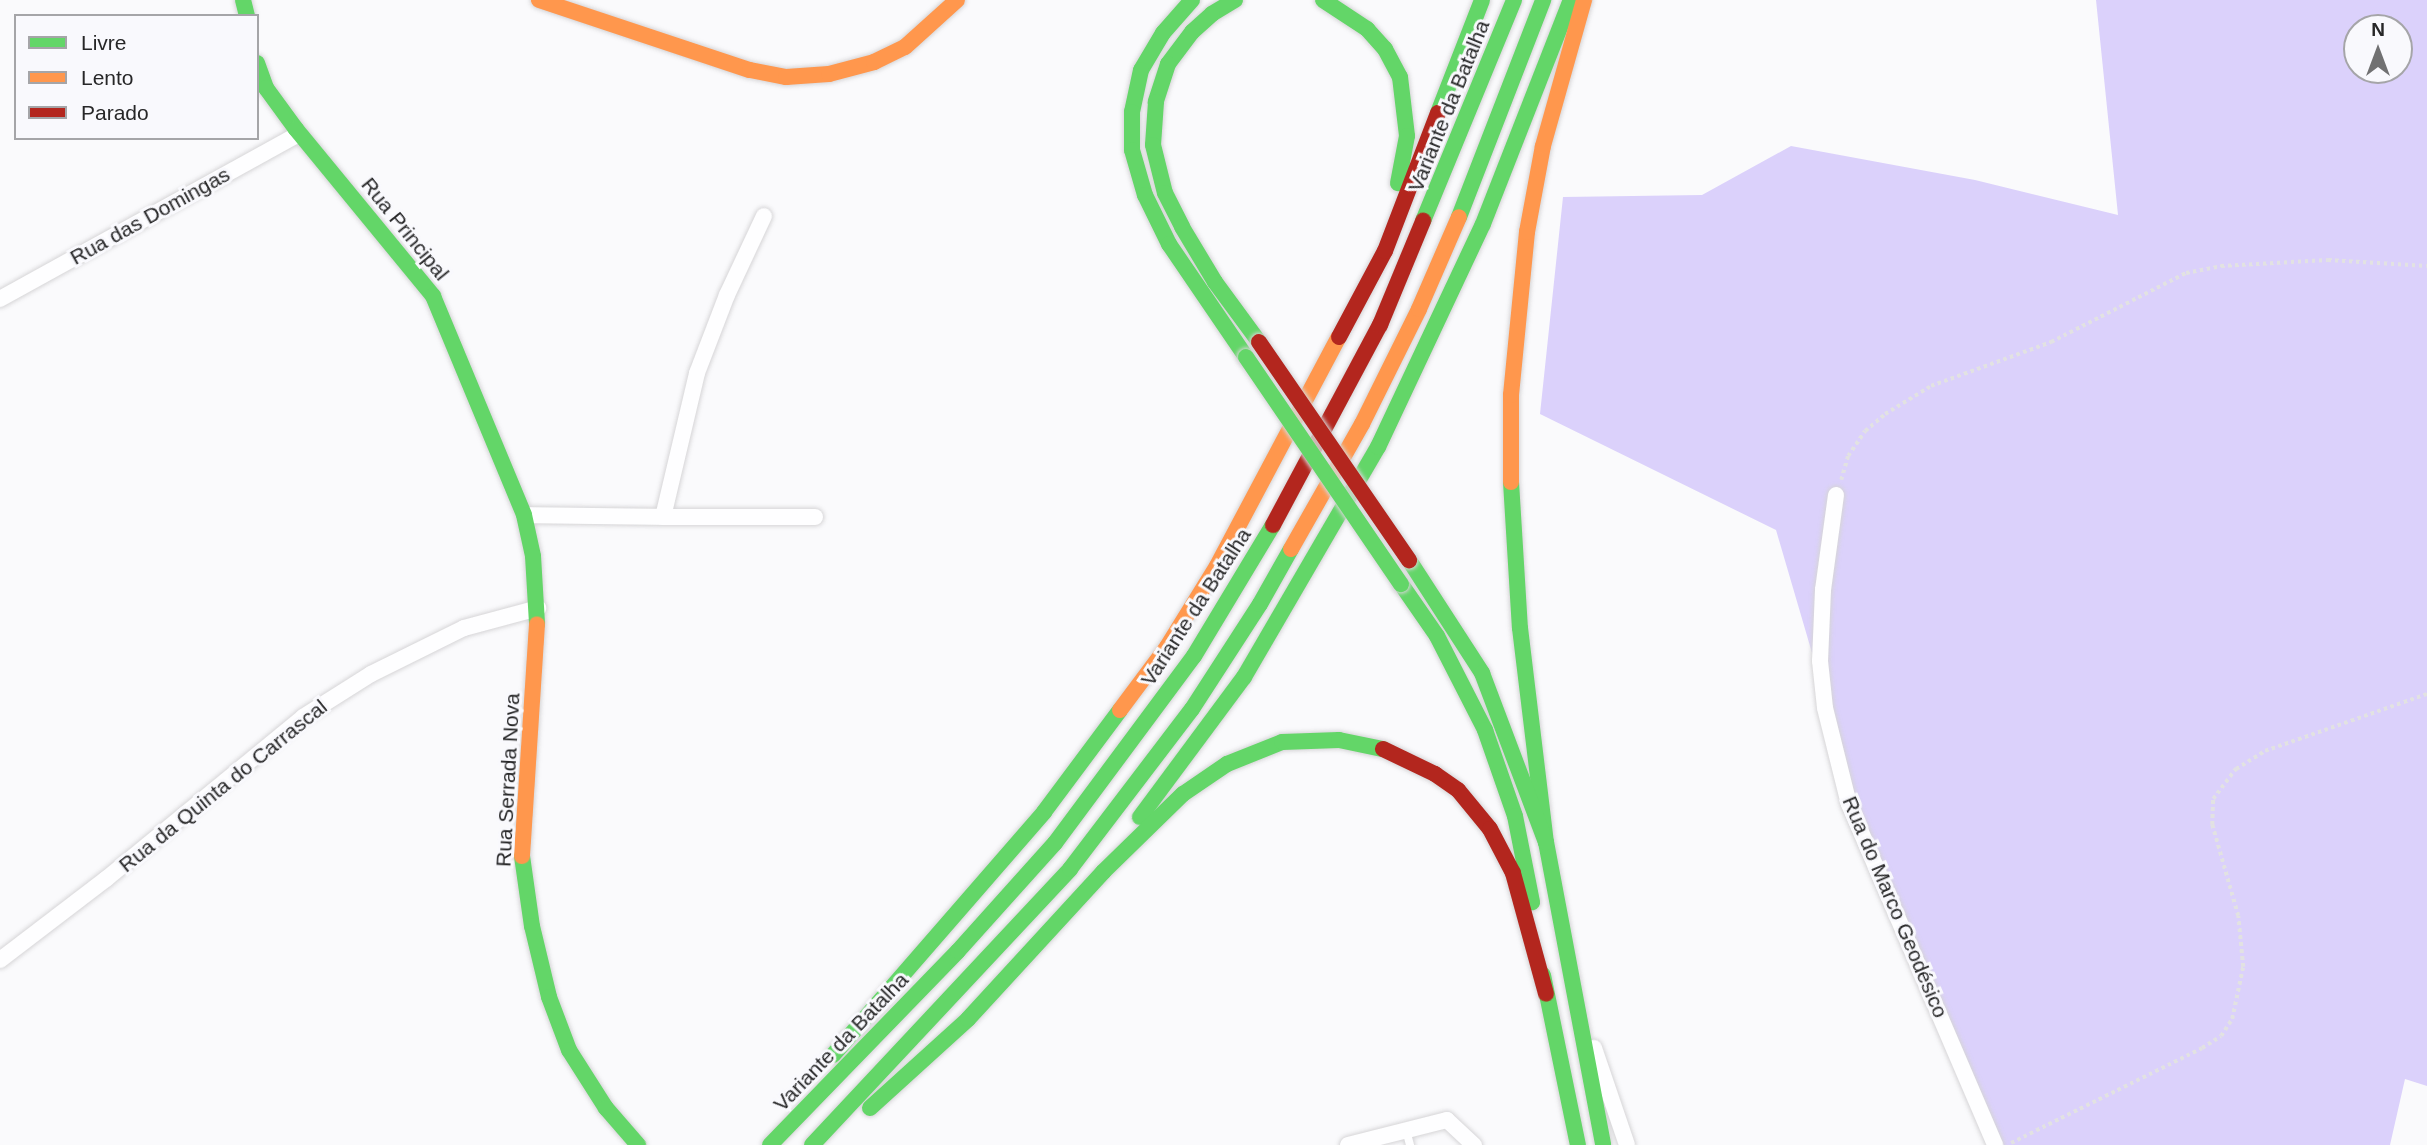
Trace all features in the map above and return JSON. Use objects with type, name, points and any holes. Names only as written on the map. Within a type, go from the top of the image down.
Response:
[{"type":"main road","points":[[539,0],[750,70],[786,77],[829,74],[874,62],[905,47],[957,0]]},
{"type":"main road","points":[[1192,0],[1163,33],[1142,70],[1134,96],[1132,150],[1144,195],[1169,244],[1437,636],[1473,700],[1506,786],[1527,866],[1546,994]]},
{"type":"main road","points":[[1235,0],[1202,22],[1183,42],[1168,64],[1156,102],[1153,145],[1165,192],[1182,227],[1215,282],[1451,620],[1482,673],[1546,842]]},
{"type":"main road","points":[[1323,0],[1358,21],[1385,49],[1400,77],[1407,118],[1400,178],[1347,326]]},
{"type":"main road","points":[[754,1145],[1044,812],[1151,669],[1217,566],[1385,251],[1482,0]]},
{"type":"main road","name":"Variante da Batalha","points":[[770,1145],[958,951],[1055,843],[1194,656],[1281,512],[1380,324],[1514,0]]},
{"type":"main road","points":[[813,1145],[1070,869],[1192,709],[1260,604],[1362,425],[1419,309],[1460,215],[1543,0]]},
{"type":"main road","points":[[1103,872],[1148,805],[1244,677],[1378,447],[1483,224],[1571,0]]},
{"type":"main road","points":[[1584,0],[1535,186],[1518,305],[1511,396],[1514,566],[1546,842],[1604,1145]]},
{"type":"main road","name":"Rua Principal","points":[[259,69],[266,88],[299,134],[433,296],[524,515]]},
{"type":"main road","name":"Rua Serrada Nova","points":[[524,515],[533,556],[538,608],[521,849],[532,926],[549,997],[569,1050],[606,1108],[638,1145]]},
{"type":"main road","points":[[813,1145],[857,1118],[895,1087],[968,1019],[1103,872],[1196,783],[1247,754],[1282,742],[1314,739],[1339,740],[1388,750],[1435,774],[1458,790],[1490,829],[1513,873],[1546,994],[1578,1145]]},
{"type":"street","name":"Rua das Domingas","points":[[0,299],[299,134]]},
{"type":"street","points":[[663,517],[697,373],[727,295],[764,216]]},
{"type":"street","name":"Rua do Marco Geodésico","points":[[1836,495],[1823,590],[1820,661],[1825,708],[1849,804],[1995,1145]]},
{"type":"street","points":[[524,515],[816,517]]},
{"type":"street","name":"Rua da Quinta do Carrascal","points":[[0,960],[106,879],[303,717],[370,674],[464,628],[538,608]]},
{"type":"street","points":[[1577,1007],[1603,1068],[1627,1145]]},
{"type":"street","points":[[1348,1145],[1408,1137],[1447,1120],[1474,1145]]},
{"type":"path","points":[[1836,495],[1848,456],[1864,432],[1885,414],[1931,387],[2051,342],[2186,272],[2221,266],[2328,260],[2427,266]]},
{"type":"path","points":[[2006,1145],[2202,1048],[2221,1036],[2232,1019],[2243,967],[2238,916],[2212,825],[2213,799],[2236,769],[2265,751],[2427,694]]},
{"type":"shaded area","points":[[2096,0],[2427,0],[2427,1086],[2405,1079],[2390,1145],[1993,1145],[1856,803],[1776,530],[1540,414],[1563,197],[1702,195],[1791,146],[1975,180],[2118,215]]},
{"type":"traffic: fast","points":[[243,0],[246,14]]},
{"type":"traffic: fast","points":[[1192,0],[1163,33],[1141,70],[1132,112],[1132,150],[1145,195],[1169,244],[1246,357]]},
{"type":"traffic: fast","points":[[1235,0],[1212,14],[1192,32],[1168,64],[1156,102],[1153,145],[1165,193],[1182,227],[1215,282],[1259,342]]},
{"type":"traffic: fast","points":[[1323,0],[1367,29],[1385,49],[1400,77],[1407,136],[1398,183]]},
{"type":"traffic: fast","points":[[1438,113],[1482,0]]},
{"type":"traffic: fast","points":[[1423,221],[1514,0]]},
{"type":"traffic: fast","points":[[1459,217],[1543,0]]},
{"type":"traffic: fast","points":[[1140,817],[1244,677],[1378,447],[1483,224],[1571,0]]},
{"type":"traffic: fast","points":[[259,69],[266,88],[296,129],[433,296],[524,515],[533,556],[537,624]]},
{"type":"traffic: fast","points":[[1246,357],[1401,584]]},
{"type":"traffic: fast","points":[[1511,482],[1520,628],[1546,842],[1603,1145]]},
{"type":"traffic: fast","points":[[770,1145],[958,951],[1055,843],[1194,656],[1273,525]]},
{"type":"traffic: fast","points":[[812,1145],[1070,869],[1192,709],[1260,604],[1291,549]]},
{"type":"traffic: fast","points":[[1409,560],[1482,673],[1546,842]]},
{"type":"traffic: fast","points":[[1401,584],[1437,636],[1485,730],[1515,816],[1532,902]]},
{"type":"traffic: fast","points":[[833,1055],[1044,812],[1120,710]]},
{"type":"traffic: fast","points":[[870,1108],[968,1019],[1103,872],[1183,794],[1227,764],[1282,742],[1339,740],[1383,749]]},
{"type":"traffic: fast","points":[[522,856],[532,926],[549,997],[569,1050],[606,1108],[638,1145]]},
{"type":"traffic: fast","points":[[1543,975],[1578,1145]]},
{"type":"traffic: slow","points":[[539,0],[750,70],[786,77],[829,74],[874,62],[905,47],[957,0]]},
{"type":"traffic: slow","points":[[1511,482],[1511,395],[1527,232],[1543,146],[1584,0]]},
{"type":"traffic: slow","points":[[1291,549],[1362,424],[1419,309],[1459,217]]},
{"type":"traffic: slow","points":[[1120,710],[1167,647],[1217,566],[1339,337]]},
{"type":"traffic: slow","points":[[522,856],[537,624]]},
{"type":"traffic: jam","points":[[1339,337],[1385,251],[1438,113]]},
{"type":"traffic: jam","points":[[1273,525],[1380,325],[1423,221]]},
{"type":"traffic: jam","points":[[1259,342],[1409,560]]},
{"type":"traffic: jam","points":[[1383,749],[1435,774],[1458,790],[1490,829],[1513,873],[1546,994]]}]
